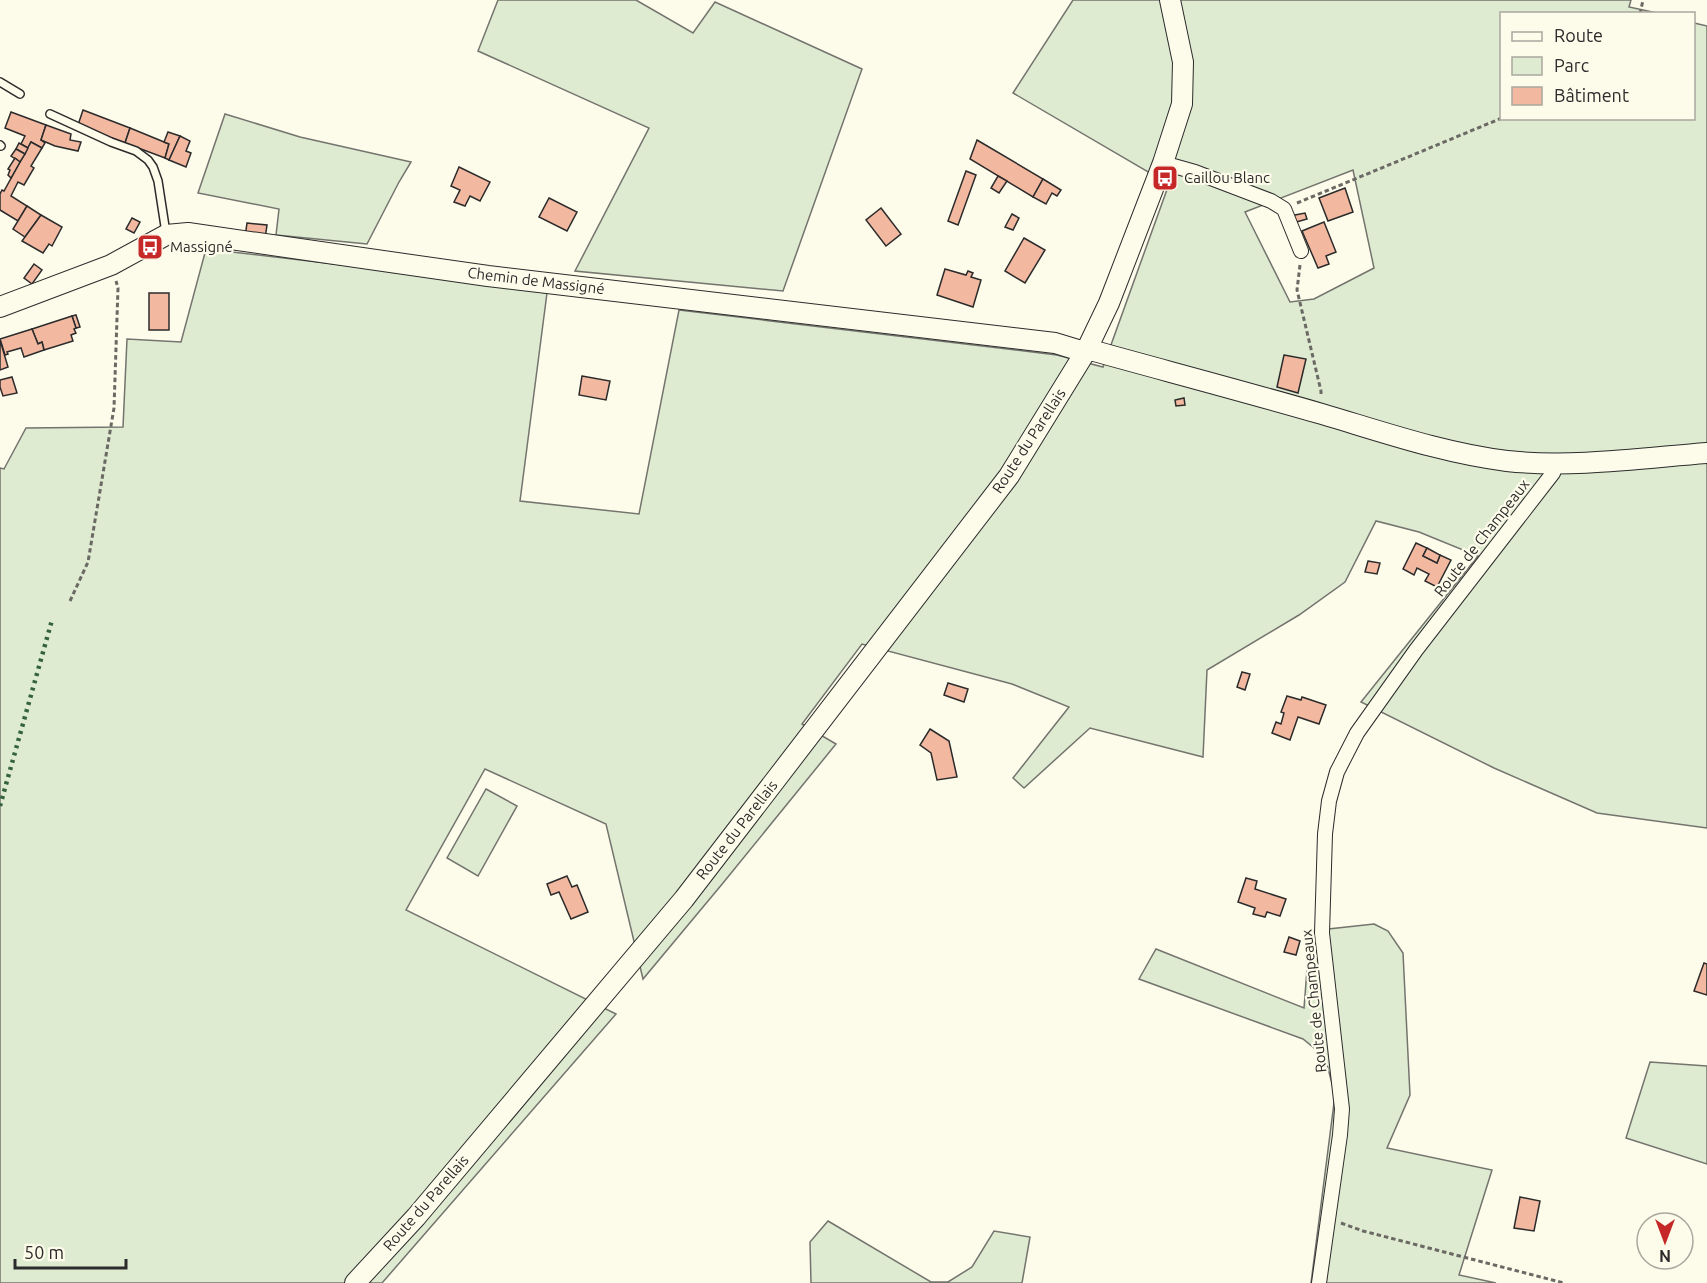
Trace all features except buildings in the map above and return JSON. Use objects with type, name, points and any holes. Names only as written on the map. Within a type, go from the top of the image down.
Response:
[{"type":"street","name":"Route du Parellais","points":[[356,1283],[416,1217],[684,898],[1009,476],[1086,351],[1109,303],[1163,163],[1182,104],[1183,62],[1170,0]]},
{"type":"street","points":[[1163,163],[1195,172],[1271,201],[1284,209],[1301,251]]},
{"type":"street","name":"Chemin de Massigné","points":[[0,307],[111,265],[166,235],[188,233],[488,276],[1056,344],[1094,351],[1434,448],[1510,461],[1557,463],[1707,453]]},
{"type":"street","name":"Route de Champeaux","points":[[1319,1283],[1340,1135],[1341,1109],[1322,933],[1325,834],[1329,801],[1338,772],[1357,733],[1416,650],[1553,473],[1557,463]]},
{"type":"lane","points":[[0,82],[20,94]]},
{"type":"lane","points":[[50,114],[136,151],[148,160],[158,181],[166,235]]},
{"type":"path","points":[[1284,209],[1500,119]]},
{"type":"path","points":[[1301,251],[1297,290],[1321,391],[1320,414]]},
{"type":"path","points":[[70,601],[88,562],[114,408],[118,288],[111,265]]},
{"type":"path","points":[[1328,1219],[1363,1231],[1563,1283]]},
{"type":"green space","points":[[498,0],[636,0],[693,33],[715,2],[862,69],[783,291],[575,271],[649,128],[478,51]]},
{"type":"green space","points":[[1073,0],[1631,0],[1629,7],[1652,12],[1500,12],[1500,120],[1695,120],[1695,23],[1707,26],[1707,828],[1597,813],[1494,768],[1361,702],[1478,556],[1419,532],[1376,521],[1345,582],[1299,615],[1207,670],[1203,757],[1090,728],[1024,788],[1013,778],[1069,707],[1012,684],[862,644],[802,724],[836,744],[643,979],[606,824],[485,769],[406,910],[616,1014],[382,1283],[0,1283],[0,468],[4,469],[26,428],[123,427],[127,339],[181,342],[206,249],[394,271],[547,293],[520,501],[639,514],[679,310],[1057,355],[1103,367],[1169,184],[1013,93]],"holes":[[[1353,170],[1374,268],[1314,299],[1290,302],[1245,212]]]},
{"type":"green space","points":[[225,114],[300,137],[411,162],[367,244],[276,235],[279,209],[198,193]]},
{"type":"green space","points":[[486,789],[517,806],[478,876],[447,858]]},
{"type":"green space","points":[[1374,924],[1388,931],[1403,953],[1410,1095],[1387,1148],[1492,1170],[1459,1275],[1496,1283],[1311,1283],[1335,1095],[1325,1057],[1303,1039],[1139,979],[1156,949],[1304,1008],[1310,931]]},
{"type":"green space","points":[[1650,1062],[1707,1066],[1707,1164],[1626,1138]]},
{"type":"green space","points":[[828,1221],[931,1282],[948,1282],[972,1267],[994,1231],[1030,1237],[1022,1283],[811,1283],[810,1242]]},
{"type":"hedge","points":[[0,806],[52,620]]},
{"type":"place","name":"Caillou Blanc","points":[[1165,178]]},
{"type":"place","name":"Massigné","points":[[150,247]]}]
